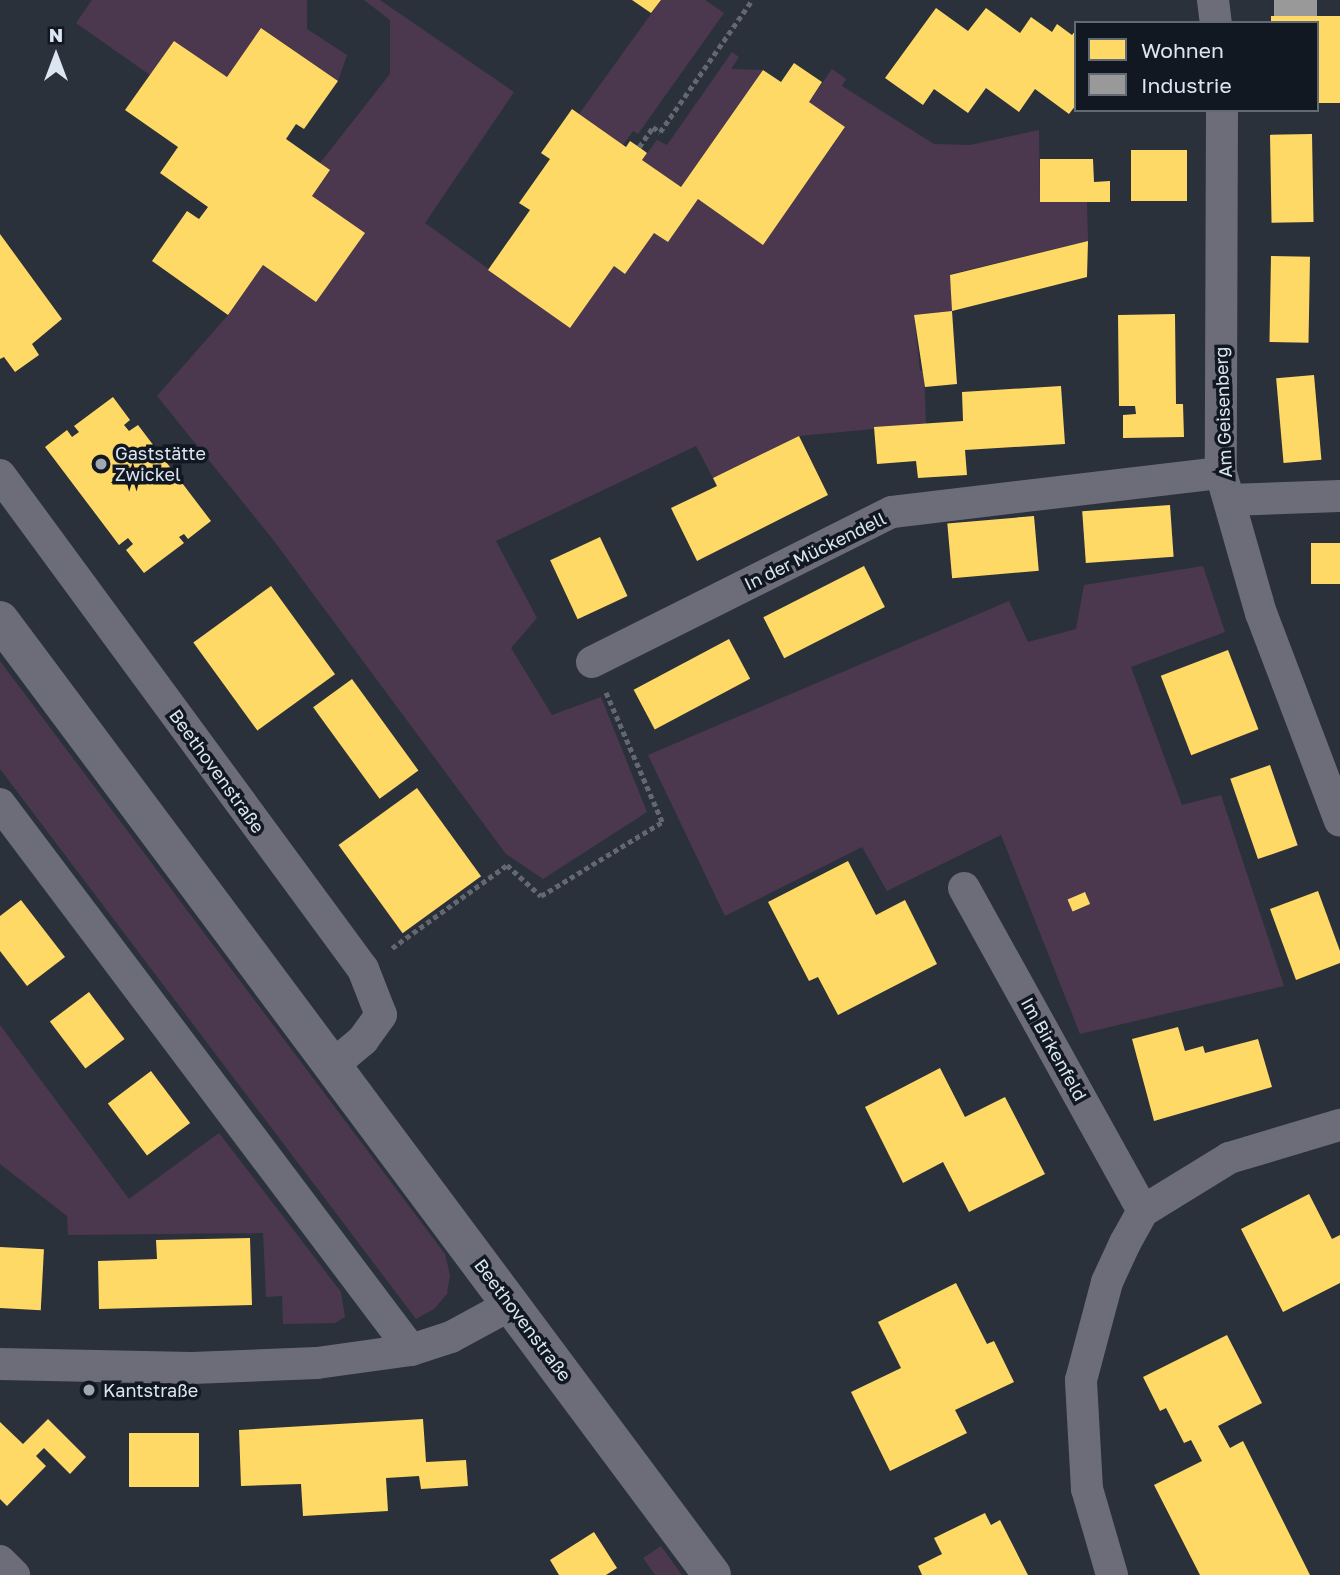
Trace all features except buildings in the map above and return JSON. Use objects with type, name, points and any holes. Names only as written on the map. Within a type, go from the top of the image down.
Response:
[{"type":"street","points":[[1213,0],[1216,21]]},
{"type":"street","name":"Am Geisenberg","points":[[1222,112],[1225,487],[1236,538],[1261,612],[1340,821]]},
{"type":"street","name":"Beethovenstraße","points":[[0,475],[363,969],[381,1016],[363,1040],[332,1066]]},
{"type":"street","name":"In der Mückendell","points":[[592,662],[892,512],[1225,487],[1340,496]]},
{"type":"street","name":"Beethovenstraße","points":[[0,620],[712,1575]]},
{"type":"street","points":[[0,804],[411,1350]]},
{"type":"street","name":"Im Birkenfeld","points":[[964,888],[1143,1211]]},
{"type":"street","points":[[1112,1575],[1087,1489],[1081,1380],[1107,1282],[1143,1211],[1229,1158],[1340,1125]]},
{"type":"street","points":[[0,1364],[242,1366],[317,1363],[411,1350],[451,1337],[512,1304]]},
{"type":"street","points":[[0,1561],[14,1575]]},
{"type":"path","points":[[639,147],[653,127],[660,132],[752,0]]},
{"type":"path","points":[[363,969],[507,865],[541,896],[662,822],[592,662]]},
{"type":"shaded area","points":[[92,0],[307,0],[307,29],[347,55],[338,81],[262,28],[227,77],[174,41],[150,75],[76,23]]},
{"type":"shaded area","points":[[364,0],[380,0],[514,92],[425,223],[570,328],[614,266],[625,274],[654,233],[668,242],[698,199],[763,244],[845,128],[809,102],[832,69],[846,79],[842,86],[934,144],[970,145],[1039,130],[1040,202],[1087,202],[1088,241],[951,274],[952,311],[914,315],[920,371],[924,371],[926,424],[799,436],[713,478],[696,446],[496,541],[537,618],[511,648],[552,715],[601,697],[647,812],[543,879],[506,854],[271,537],[157,396],[228,315],[263,265],[316,302],[364,233],[312,196],[330,171],[320,163],[390,74],[390,20]]},
{"type":"shaded area","points":[[661,0],[705,0],[724,13],[638,134],[633,131],[623,145],[579,114]]},
{"type":"shaded area","points":[[732,52],[739,57],[731,69],[763,70],[681,187],[642,160],[657,140],[667,145]]},
{"type":"shaded area","points":[[1203,566],[1225,632],[1131,667],[1182,805],[1221,795],[1284,986],[1080,1034],[1001,835],[887,891],[862,847],[725,916],[648,755],[1009,601],[1028,642],[1076,629],[1084,585]]},
{"type":"shaded area","points":[[0,661],[445,1254],[450,1275],[447,1294],[434,1309],[416,1319],[0,769]]},
{"type":"shaded area","points":[[0,1025],[129,1199],[219,1133],[341,1292],[345,1317],[335,1323],[283,1324],[282,1296],[266,1297],[263,1233],[68,1235],[67,1216],[0,1164]]},
{"type":"shaded area","points":[[661,1546],[682,1575],[655,1575],[643,1558]]},
{"type":"place","name":"Gaststätte Zwickel","points":[[101,464]]},
{"type":"place","name":"Kantstraße","points":[[89,1390]]}]
